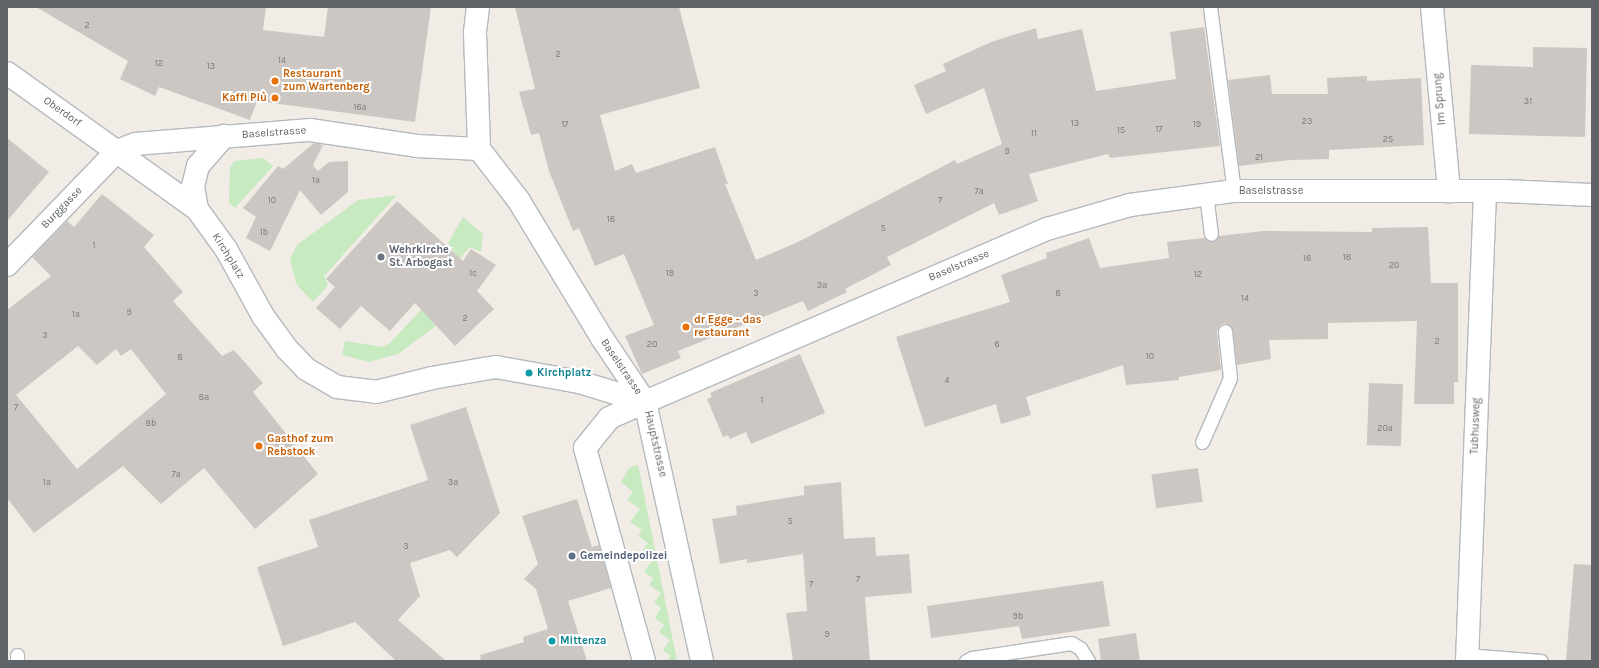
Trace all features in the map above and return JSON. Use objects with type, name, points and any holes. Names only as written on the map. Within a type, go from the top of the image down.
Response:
[{"type":"street","points":[[478,7],[475,33],[478,149]]},
{"type":"street","name":"Im Sprung","points":[[1432,7],[1449,191]]},
{"type":"street","name":"Oberdorf","points":[[7,73],[117,151]]},
{"type":"street","name":"Baselstrasse","points":[[117,151],[135,144],[310,130],[417,146],[478,149],[519,201],[602,338],[645,402],[1047,229],[1130,205],[1234,191],[1485,191],[1592,195]]},
{"type":"street","name":"Kirchplatz","points":[[197,209],[193,186],[198,166],[224,136]]},
{"type":"street","name":"Kirchplatz","points":[[117,151],[197,209],[226,249],[263,316],[286,348],[306,368],[338,387],[376,392],[432,378],[496,368],[579,382],[645,402]]},
{"type":"street","name":"Burggasse","points":[[7,265],[117,151]]},
{"type":"street","name":"Tubhusweg","points":[[1467,658],[1485,191]]},
{"type":"street","name":"Hauptstrasse","points":[[644,661],[586,448],[609,418],[645,402],[702,661]]},
{"type":"lane","points":[[1210,7],[1234,191]]},
{"type":"lane","points":[[1206,194],[1211,234]]},
{"type":"lane","points":[[1202,442],[1230,378],[1225,331]]},
{"type":"lane","points":[[966,661],[972,658],[1071,643],[1080,648],[1088,661]]},
{"type":"lane","points":[[1467,658],[1541,661]]},
{"type":"green space","points":[[263,158],[273,166],[235,208],[229,203],[230,167],[235,161]]},
{"type":"green space","points":[[397,195],[324,276],[328,285],[313,302],[297,285],[293,271],[290,259],[297,245],[358,200]]},
{"type":"green space","points":[[463,217],[483,234],[481,252],[470,247],[459,259],[448,243]]},
{"type":"green space","points":[[449,280],[437,325],[398,354],[369,362],[342,355],[345,341],[383,347],[390,343]]},
{"type":"green space","points":[[637,465],[677,661],[667,661],[671,656],[663,650],[670,640],[659,632],[664,625],[655,618],[661,608],[654,603],[661,593],[649,585],[653,578],[644,572],[653,559],[642,551],[648,543],[638,536],[642,530],[630,522],[640,509],[627,500],[633,492],[621,482],[629,468]]},
{"type":"building","points":[[36,7],[266,7],[263,30],[324,37],[328,7],[431,7],[415,122],[257,101],[250,120],[159,87],[155,96],[120,79],[128,61]]},
{"type":"building","points":[[515,7],[679,7],[700,88],[600,115],[615,171],[632,164],[636,173],[715,147],[728,184],[725,184],[756,260],[798,242],[955,160],[957,164],[1002,144],[984,88],[926,114],[914,85],[946,71],[943,64],[991,42],[1036,28],[1038,39],[1082,29],[1096,91],[1176,79],[1170,32],[1204,27],[1220,146],[1110,158],[1108,154],[1029,174],[1038,201],[999,215],[994,203],[887,257],[891,265],[845,289],[847,292],[808,311],[803,301],[678,351],[681,358],[642,374],[625,336],[654,325],[624,254],[595,266],[579,228],[573,231],[549,171],[539,133],[531,135],[519,92],[535,89]]},
{"type":"building","points":[[1533,47],[1587,48],[1585,137],[1469,134],[1471,65],[1533,67]]},
{"type":"building","points":[[1270,75],[1272,94],[1328,94],[1327,78],[1367,76],[1367,81],[1421,78],[1424,145],[1329,150],[1329,159],[1290,160],[1239,166],[1228,80]]},
{"type":"building","points":[[7,138],[49,172],[7,221]]},
{"type":"building","points":[[314,143],[323,145],[313,165],[318,171],[329,162],[348,161],[348,192],[321,215],[300,190],[270,251],[246,238],[256,217],[243,208],[278,166],[283,169]]},
{"type":"building","points":[[102,194],[154,235],[144,247],[183,292],[173,301],[222,356],[234,350],[263,383],[253,392],[318,474],[255,529],[204,468],[161,504],[123,466],[34,533],[7,498],[7,310],[51,276],[32,257],[67,221],[74,227]],"holes":[[[78,346],[97,365],[116,349],[121,356],[131,349],[166,394],[77,469],[16,395]]]},
{"type":"building","points":[[397,201],[463,261],[471,249],[496,265],[477,291],[494,309],[455,346],[415,303],[390,331],[361,306],[340,329],[316,308],[335,287],[326,279]]},
{"type":"building","points":[[1428,227],[1431,283],[1458,283],[1458,382],[1454,382],[1454,404],[1414,404],[1417,321],[1328,323],[1328,339],[1269,340],[1271,359],[1237,365],[1233,330],[1225,323],[1220,325],[1217,331],[1221,370],[1179,377],[1179,380],[1126,385],[1123,365],[1026,397],[1031,415],[1001,424],[996,404],[925,427],[896,337],[1010,302],[1001,275],[1047,258],[1046,253],[1089,238],[1100,268],[1169,258],[1167,242],[1204,238],[1212,242],[1219,236],[1264,231],[1372,232],[1372,228]]},
{"type":"building","points":[[800,354],[825,413],[751,444],[746,432],[730,439],[728,435],[723,437],[707,399],[712,397],[710,393]]},
{"type":"building","points":[[1369,383],[1403,384],[1401,446],[1367,445]]},
{"type":"building","points":[[466,407],[500,513],[457,557],[450,550],[410,563],[420,596],[398,620],[446,661],[396,661],[355,622],[283,646],[257,567],[318,547],[309,520],[428,480],[410,425]]},
{"type":"building","points":[[1198,468],[1203,502],[1156,508],[1151,475]]},
{"type":"building","points":[[841,482],[844,539],[875,537],[876,556],[909,554],[912,593],[865,597],[870,661],[793,661],[786,613],[807,611],[803,554],[747,563],[747,559],[720,564],[712,519],[737,515],[736,506],[804,495],[804,486]]},
{"type":"building","name":"Gemeindepolizei","points":[[577,499],[592,547],[599,545],[611,588],[568,601],[587,661],[481,661],[480,655],[524,642],[523,637],[548,629],[536,589],[524,579],[538,564],[522,516]]},
{"type":"building","points":[[1574,564],[1592,565],[1592,661],[1566,661]]},
{"type":"building","points":[[1103,581],[1110,626],[1022,639],[1019,626],[931,638],[927,606]]},
{"type":"building","points":[[1136,633],[1140,661],[1101,661],[1098,639]]},
{"type":"place","name":"Restaurant zum Wartenberg","points":[[275,81]]},
{"type":"place","name":"Kaffi Più","points":[[275,98]]},
{"type":"place","name":"Wehrkirche St. Arbogast","points":[[381,257]]},
{"type":"place","name":"dr Egge - das restaurant","points":[[686,327]]},
{"type":"place","name":"Kirchplatz","points":[[529,373]]},
{"type":"place","name":"Gasthof zum Rebstock","points":[[259,446]]},
{"type":"place","name":"Gemeindepolizei","points":[[572,556]]},
{"type":"place","name":"Mittenza","points":[[552,641]]}]
